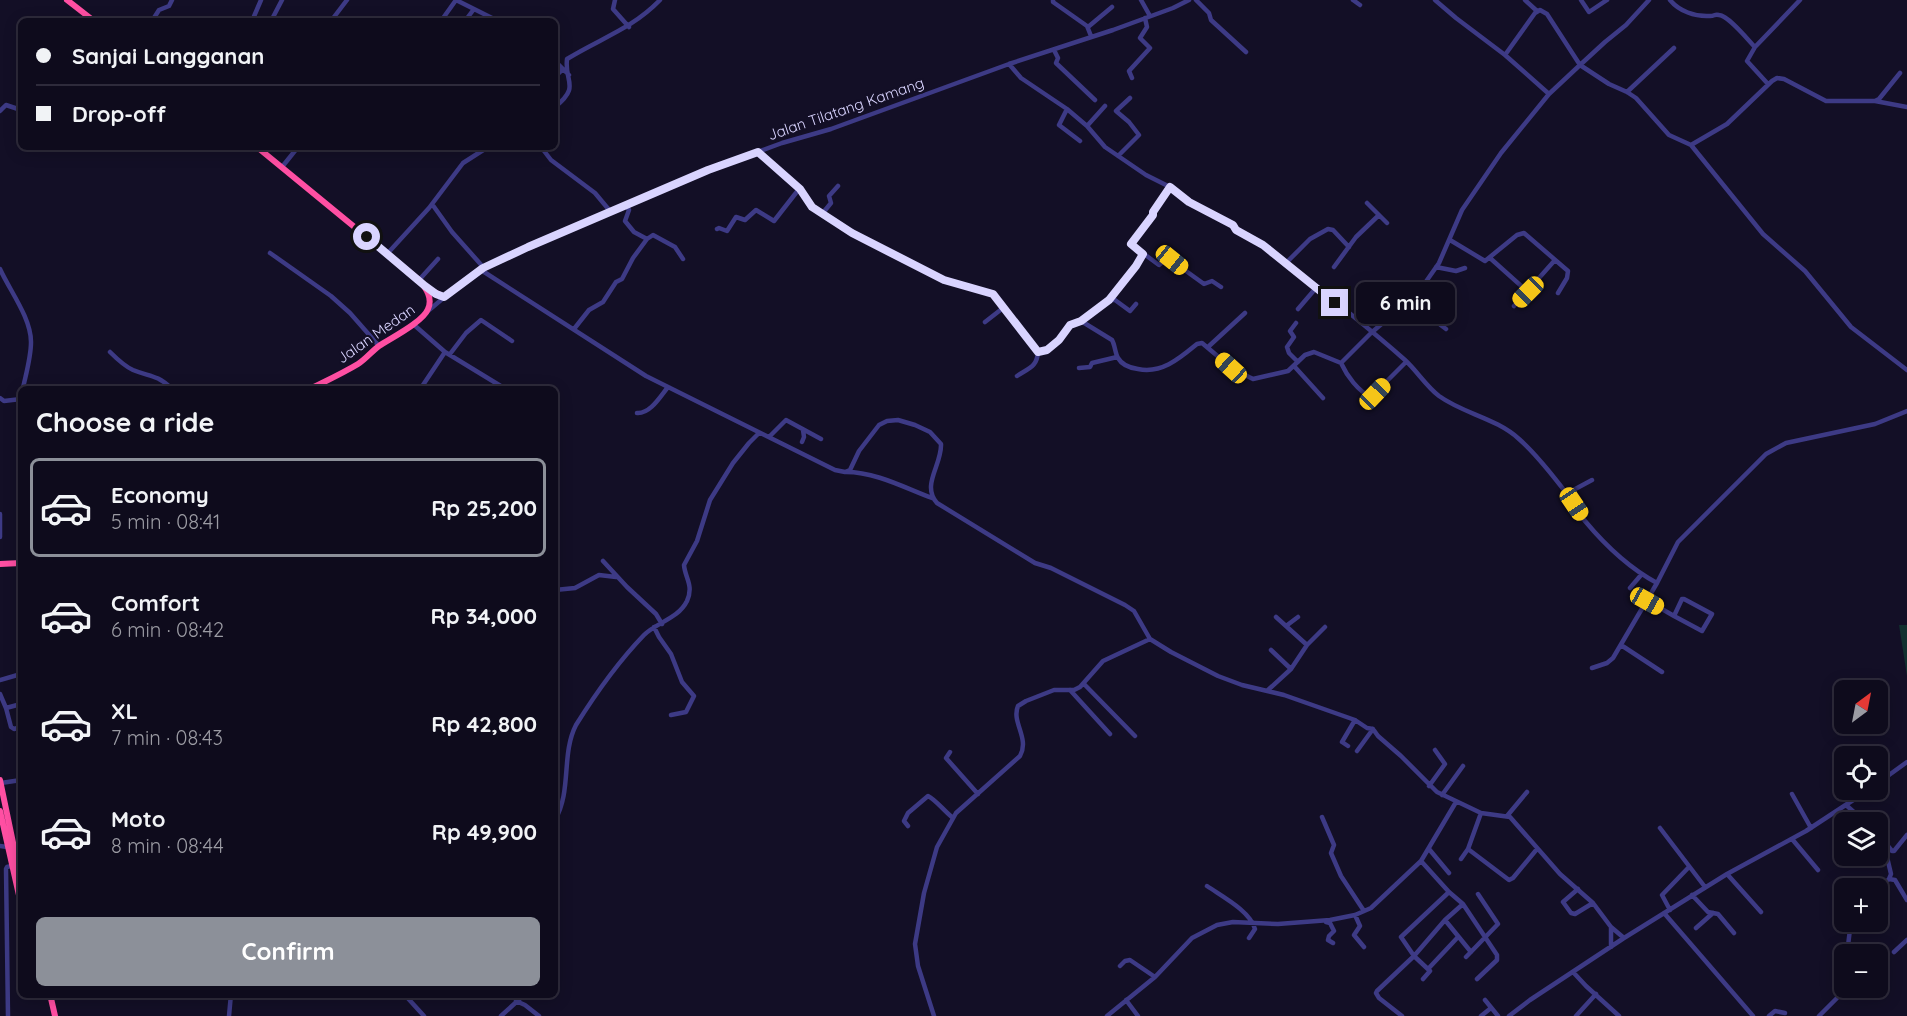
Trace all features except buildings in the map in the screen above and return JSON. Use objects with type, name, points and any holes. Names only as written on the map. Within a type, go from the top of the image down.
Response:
[{"type":"highway","points":[[67,0],[90,18]]},
{"type":"highway","name":"Jalan Medan","points":[[261,150],[419,280],[425,286],[429,297],[428,311],[398,335],[379,346],[360,362],[316,386]]},
{"type":"highway","points":[[425,286],[444,297]]},
{"type":"highway","points":[[0,564],[18,563]]},
{"type":"highway","points":[[0,781],[4,847],[18,874]]},
{"type":"highway","points":[[0,811],[18,856],[14,865],[18,887]]},
{"type":"highway","points":[[51,998],[55,1016]]},
{"type":"street","points":[[154,18],[159,10],[169,6],[172,0]]},
{"type":"street","points":[[253,18],[261,0]]},
{"type":"street","points":[[273,18],[282,0]]},
{"type":"street","points":[[334,18],[347,0]]},
{"type":"street","points":[[443,18],[456,0],[492,18]]},
{"type":"street","points":[[615,0],[613,9],[629,27]]},
{"type":"street","points":[[558,104],[569,91],[567,59],[586,47],[629,27],[660,0]]},
{"type":"street","points":[[1053,0],[1088,27],[1091,36]]},
{"type":"street","points":[[1132,78],[1129,71],[1150,48],[1140,38],[1147,27],[1148,17],[1141,0]]},
{"type":"street","name":"Jalan Tilatang Kamang","points":[[428,311],[482,269],[708,170],[1148,17],[1189,0]]},
{"type":"street","points":[[1196,0],[1209,13],[1211,20],[1246,52]]},
{"type":"street","points":[[1353,0],[1360,5]]},
{"type":"street","points":[[1435,0],[1550,94]]},
{"type":"street","points":[[1526,0],[1537,11],[1540,10],[1547,15],[1580,65],[1609,84],[1627,92],[1640,102],[1671,136],[1691,145],[1762,234],[1805,271],[1851,327],[1907,370]]},
{"type":"street","points":[[1581,0],[1589,12],[1606,0]]},
{"type":"street","points":[[1341,363],[1371,333],[1412,298],[1436,267],[1462,210],[1501,153],[1550,94],[1605,42],[1626,26],[1649,0]]},
{"type":"street","points":[[1670,0],[1686,12],[1723,16],[1755,47]]},
{"type":"street","points":[[1768,84],[1747,61],[1755,47],[1800,0]]},
{"type":"street","points":[[1088,27],[1112,7]]},
{"type":"street","points":[[467,18],[474,9]]},
{"type":"street","points":[[1505,55],[1537,11]]},
{"type":"street","points":[[1627,92],[1674,48]]},
{"type":"street","points":[[1054,50],[1058,58],[1056,63],[1095,100]]},
{"type":"street","points":[[1009,64],[1021,78],[1067,109],[1087,126],[1103,145],[1118,156],[1170,187],[1189,202],[1233,225],[1236,230],[1263,245],[1406,362],[1440,397],[1457,408],[1476,414],[1514,434],[1566,494],[1584,520],[1641,575],[1657,583]]},
{"type":"street","points":[[558,65],[569,75]]},
{"type":"street","points":[[558,74],[562,70]]},
{"type":"street","points":[[1875,101],[1900,73]]},
{"type":"street","points":[[1691,145],[1727,124],[1777,78],[1784,79],[1826,101],[1875,101],[1906,106]]},
{"type":"street","points":[[1118,156],[1139,135],[1116,111],[1130,98]]},
{"type":"street","points":[[0,111],[6,105],[18,109]]},
{"type":"street","points":[[1087,126],[1105,106]]},
{"type":"street","points":[[1067,109],[1059,124],[1080,141]]},
{"type":"street","points":[[282,167],[296,150]]},
{"type":"street","points":[[387,254],[432,204],[463,163],[483,150]]},
{"type":"street","points":[[543,150],[551,160],[595,193],[610,211]]},
{"type":"street","points":[[758,152],[800,189],[812,207],[852,233],[939,278],[969,289],[989,292],[999,300],[1038,352],[1035,364],[1017,376]]},
{"type":"street","points":[[822,214],[831,203],[829,196],[838,186]]},
{"type":"street","points":[[1170,187],[1131,244],[1159,265],[1168,258],[1204,284],[1212,281],[1221,287]]},
{"type":"street","points":[[717,230],[719,228],[727,231],[736,217],[746,220],[757,210],[774,221],[800,189]]},
{"type":"street","points":[[1367,203],[1387,223]]},
{"type":"street","points":[[432,204],[482,269],[639,372],[832,469],[859,472],[932,498],[1035,562],[1125,604],[1134,611],[1150,639],[1218,676],[1242,685],[1268,690],[1355,720],[1373,729]]},
{"type":"street","points":[[626,205],[629,210],[625,221],[634,232],[647,239]]},
{"type":"street","points":[[1334,267],[1379,215]]},
{"type":"street","points":[[1286,263],[1310,239],[1328,229],[1333,230],[1349,247]]},
{"type":"street","points":[[1450,240],[1485,261],[1521,232],[1524,233],[1568,271],[1558,293]]},
{"type":"street","points":[[574,329],[589,310],[603,302],[616,282],[622,279],[633,258],[647,239],[653,235],[675,247],[684,259]]},
{"type":"street","points":[[270,253],[331,296],[350,313],[379,346]]},
{"type":"street","points":[[1038,352],[1047,350],[1059,340],[1070,325],[1081,321],[1109,300],[1143,254]]},
{"type":"street","points":[[1490,258],[1528,292]]},
{"type":"street","points":[[419,280],[438,259]]},
{"type":"street","points":[[1514,306],[1555,260]]},
{"type":"street","points":[[1436,267],[1456,272],[1466,268]]},
{"type":"street","points":[[0,269],[27,320],[30,332],[31,346],[23,386]]},
{"type":"street","points":[[1298,309],[1316,288]]},
{"type":"street","points":[[1412,298],[1428,318],[1446,329]]},
{"type":"street","points":[[1109,300],[1115,300],[1130,311],[1136,304]]},
{"type":"street","points":[[985,322],[1003,308]]},
{"type":"street","points":[[1208,347],[1245,313]]},
{"type":"street","points":[[422,386],[447,353],[481,320],[512,341]]},
{"type":"street","points":[[1081,321],[1112,340],[1118,357],[1127,367],[1150,371],[1174,363],[1199,343],[1208,347],[1233,369],[1253,379],[1288,371],[1305,355],[1314,352],[1341,363],[1347,375],[1371,397],[1406,362]]},
{"type":"street","points":[[1296,323],[1290,331],[1294,337],[1287,347],[1289,353],[1323,398]]},
{"type":"street","points":[[412,324],[447,353],[501,386]]},
{"type":"street","points":[[110,352],[124,365],[140,373],[157,377],[168,386]]},
{"type":"street","points":[[1079,368],[1090,367],[1092,363],[1118,357]]},
{"type":"street","points":[[637,413],[643,414],[648,411],[668,387]]},
{"type":"street","points":[[0,398],[4,401],[18,399]]},
{"type":"street","points":[[1592,668],[1610,661],[1622,645],[1678,542],[1766,454],[1786,443],[1875,424],[1907,411]]},
{"type":"street","points":[[769,437],[786,420],[821,439]]},
{"type":"street","points":[[845,472],[852,468],[859,451],[879,425],[887,421],[898,420],[915,425],[930,432],[941,444],[940,457],[931,484],[932,498]]},
{"type":"street","points":[[802,442],[803,430]]},
{"type":"street","points":[[558,812],[563,800],[568,752],[573,731],[621,660],[646,632],[680,611],[688,599],[689,579],[684,565],[697,541],[708,506],[726,472],[748,442],[759,433]]},
{"type":"street","points":[[1566,494],[1592,480]]},
{"type":"street","points":[[0,514],[0,537]]},
{"type":"street","points":[[603,561],[616,577],[656,614],[662,624]]},
{"type":"street","points":[[558,590],[575,588],[599,575],[616,577]]},
{"type":"street","points":[[1630,588],[1641,575]]},
{"type":"street","points":[[1647,601],[1674,616],[1702,631],[1712,614],[1682,599],[1674,616]]},
{"type":"street","points":[[1276,617],[1307,645]]},
{"type":"street","points":[[1286,626],[1298,617]]},
{"type":"street","points":[[654,627],[672,654],[683,684],[693,694],[694,699],[686,713],[671,715]]},
{"type":"street","points":[[1268,690],[1290,669],[1307,645],[1325,627]]},
{"type":"street","points":[[934,1016],[918,966],[915,938],[924,893],[936,852],[953,818],[1016,761],[1024,749],[1016,712],[1018,706],[1054,690],[1076,689],[1084,684],[1103,661],[1150,639]]},
{"type":"street","points":[[1622,645],[1662,672]]},
{"type":"street","points":[[1271,650],[1290,669]]},
{"type":"street","points":[[0,680],[18,675]]},
{"type":"street","points":[[1084,684],[1136,736]]},
{"type":"street","points":[[1070,690],[1110,734]]},
{"type":"street","points":[[0,694],[11,727],[18,728]]},
{"type":"street","points":[[6,708],[18,705]]},
{"type":"street","points":[[1348,747],[1342,742],[1355,720]]},
{"type":"street","points":[[1357,751],[1373,729]]},
{"type":"street","points":[[1373,729],[1377,736],[1401,756],[1429,786],[1442,795],[1481,813],[1507,816],[1513,820],[1560,874],[1593,903],[1611,927],[1624,938]]},
{"type":"street","points":[[1429,786],[1445,764],[1435,750]]},
{"type":"street","points":[[950,752],[946,758],[978,794]]},
{"type":"street","points":[[1888,776],[1907,762]]},
{"type":"street","points":[[1442,795],[1463,766]]},
{"type":"street","points":[[0,781],[18,780]]},
{"type":"street","points":[[1507,816],[1527,792]]},
{"type":"street","points":[[1792,794],[1811,828]]},
{"type":"street","points":[[908,826],[903,821],[908,813],[929,795],[942,810],[953,818]]},
{"type":"street","points":[[1509,1016],[1611,946],[1704,887],[1811,828],[1854,800]]},
{"type":"street","points":[[1107,1016],[1155,977],[1197,935],[1217,926],[1227,923],[1278,924],[1324,921],[1364,911],[1381,900],[1421,861],[1456,802]]},
{"type":"street","points":[[1846,805],[1854,812]]},
{"type":"street","points":[[1461,859],[1468,849],[1481,813]]},
{"type":"street","points":[[1322,817],[1334,845],[1331,853],[1339,872],[1364,911]]},
{"type":"street","points":[[1660,828],[1704,887]]},
{"type":"street","points":[[1888,846],[1894,851],[1907,835]]},
{"type":"street","points":[[1792,839],[1818,870]]},
{"type":"street","points":[[12,840],[18,841]]},
{"type":"street","points":[[1429,849],[1449,873]]},
{"type":"street","points":[[1468,849],[1509,880],[1537,849]]},
{"type":"street","points":[[1421,861],[1463,904],[1498,958],[1477,979]]},
{"type":"street","points":[[1888,862],[1890,879],[1895,880],[1907,900]]},
{"type":"street","points":[[8,1016],[7,904],[3,873],[7,867],[14,865]]},
{"type":"street","points":[[1670,910],[1662,895],[1689,867]]},
{"type":"street","points":[[1727,874],[1761,912]]},
{"type":"street","points":[[1208,886],[1252,922],[1256,929],[1249,938]]},
{"type":"street","points":[[1578,889],[1563,902],[1571,913],[1575,914],[1593,903]]},
{"type":"street","points":[[1428,969],[1414,956],[1401,937],[1449,892]]},
{"type":"street","points":[[1466,957],[1498,924],[1478,894]]},
{"type":"street","points":[[1692,895],[1708,912],[1718,914],[1734,933]]},
{"type":"street","points":[[0,904],[7,904]]},
{"type":"street","points":[[1402,1016],[1378,998],[1376,993],[1463,904]]},
{"type":"street","points":[[1664,913],[1753,1016]]},
{"type":"street","points":[[1696,928],[1713,913]]},
{"type":"street","points":[[1355,915],[1360,926],[1354,935],[1364,947]]},
{"type":"street","points":[[1445,920],[1471,952]]},
{"type":"street","points":[[1324,921],[1330,923],[1333,928],[1334,931],[1328,940],[1333,943]]},
{"type":"street","points":[[1611,927],[1611,946]]},
{"type":"street","points":[[1423,979],[1430,971],[1428,969],[1458,937]]},
{"type":"street","points":[[1894,952],[1907,940]]},
{"type":"street","points":[[1120,966],[1130,960],[1155,977]]},
{"type":"street","points":[[1573,972],[1619,1016]]},
{"type":"street","points":[[1576,1016],[1596,994]]},
{"type":"street","points":[[229,1016],[231,998]]},
{"type":"street","points":[[408,998],[424,1016]]},
{"type":"street","points":[[501,1016],[520,998]]},
{"type":"street","points":[[1819,1016],[1837,998]]},
{"type":"street","points":[[1485,999],[1498,1016]]},
{"type":"street","points":[[1126,1000],[1138,1016]]},
{"type":"street","points":[[516,1001],[539,1016]]},
{"type":"street","points":[[1481,1016],[1491,1008]]},
{"type":"street","points":[[1390,1016],[1394,1011]]},
{"type":"street","points":[[1769,1016],[1775,1011],[1785,1012]]},
{"type":"green space","points":[[1899,625],[1907,625],[1907,676]]},
{"type":"route","points":[[367,237],[425,286],[444,297],[466,279],[489,265],[708,170],[758,152],[800,189],[812,207],[852,233],[944,280],[993,294],[1038,352],[1047,350],[1059,340],[1070,325],[1081,321],[1111,299],[1143,254],[1131,244],[1170,187],[1189,202],[1233,225],[1236,230],[1263,245],[1335,303]]}]
